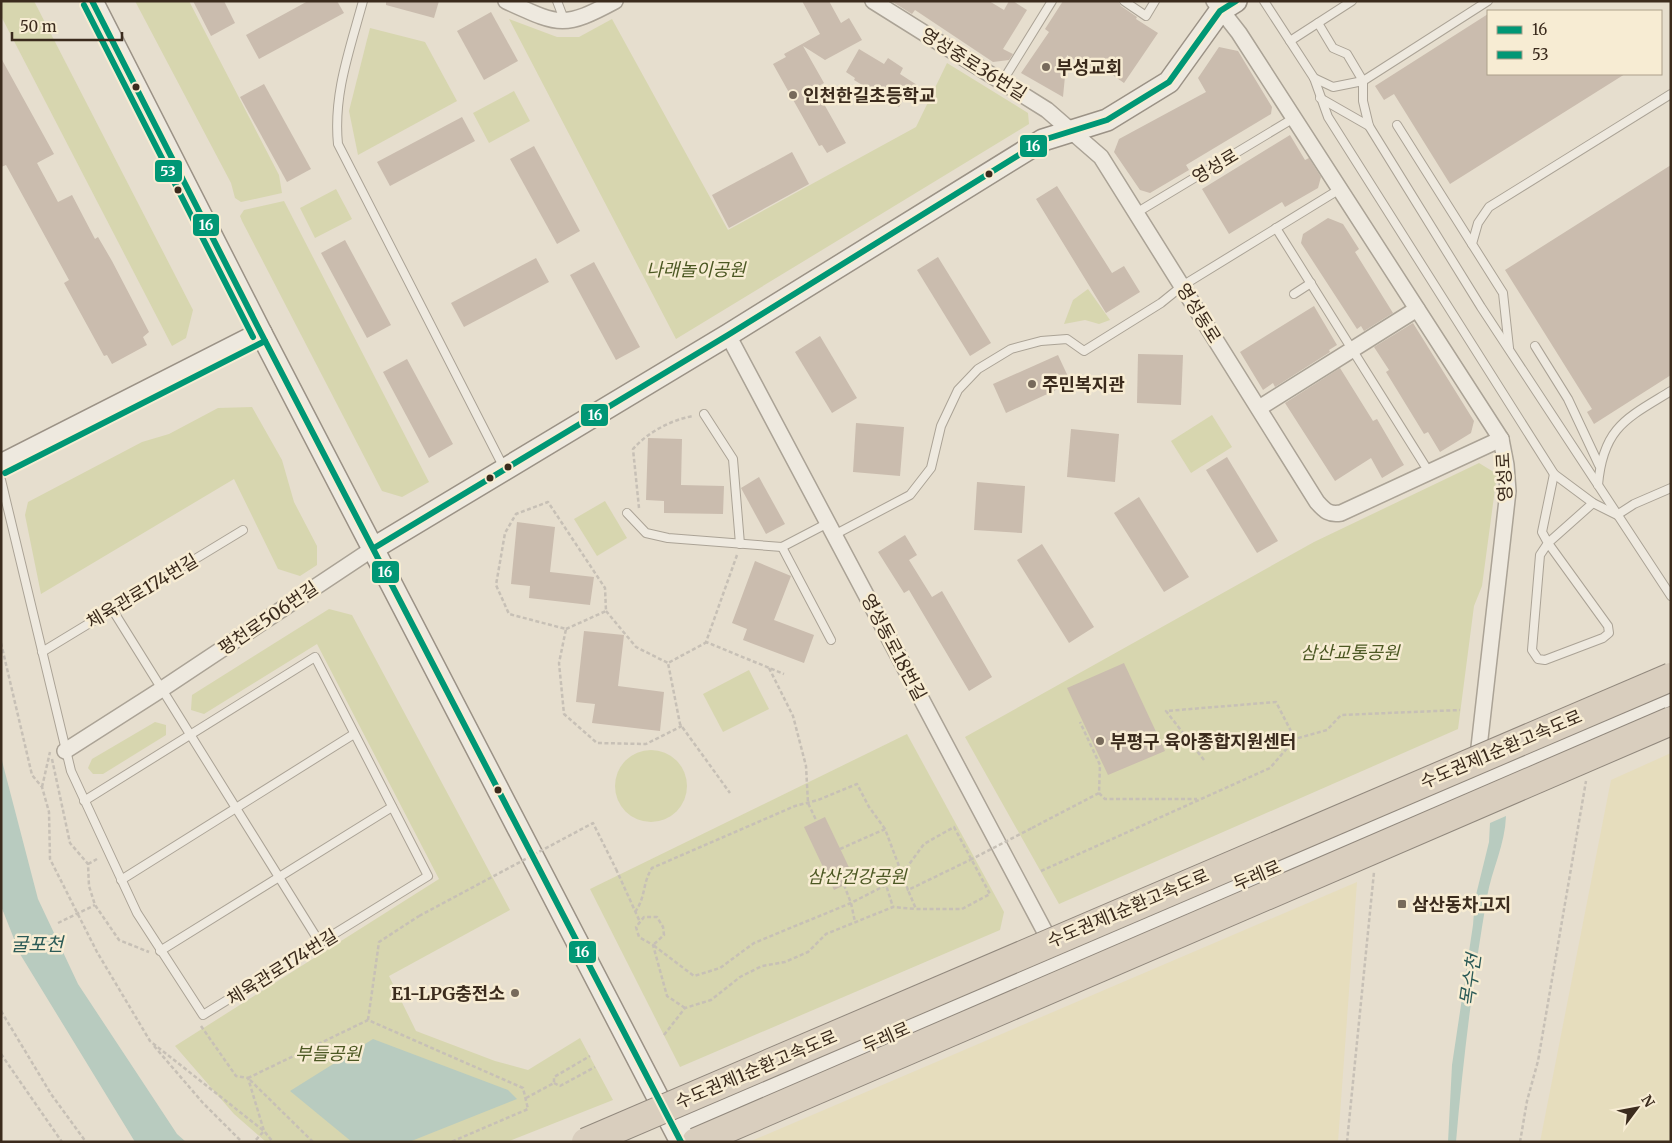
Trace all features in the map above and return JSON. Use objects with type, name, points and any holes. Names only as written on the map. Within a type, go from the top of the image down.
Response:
[{"type":"highway","name":"수도권제1순환고속도로","points":[[586,1142],[1671,677]]},
{"type":"highway","points":[[684,1138],[1671,721]]},
{"type":"street","points":[[92,1],[261,333],[684,1138]]},
{"type":"street","points":[[506,1],[538,16],[566,22],[583,18],[616,1]]},
{"type":"street","name":"영성중로36번길","points":[[873,1],[1046,110],[1071,131]]},
{"type":"street","points":[[374,548],[728,335],[1043,140],[1107,120],[1169,82],[1224,5]]},
{"type":"street","name":"영성로","points":[[1224,5],[1239,33],[1501,439],[1508,491],[1475,781]]},
{"type":"street","name":"영성동로","points":[[1071,131],[1101,157],[1317,502],[1326,511],[1333,514],[1341,513],[1429,472]]},
{"type":"street","points":[[1258,408],[1417,308]]},
{"type":"street","points":[[1,466],[261,333]]},
{"type":"street","name":"영성동로18번길","points":[[728,335],[1059,960]]},
{"type":"street","points":[[1429,472],[1501,439]]},
{"type":"street","name":"평천로506번길","points":[[58,751],[162,689],[374,548]]},
{"type":"street","name":"두레로","points":[[684,1138],[1059,960],[1475,781],[1671,694]]},
{"type":"lane","points":[[363,1],[338,91],[335,119],[338,144],[504,469]]},
{"type":"lane","points":[[557,1],[566,22]]},
{"type":"lane","points":[[1002,82],[1052,1]]},
{"type":"lane","points":[[1124,1],[1146,16],[1155,1]]},
{"type":"lane","points":[[1264,1],[1314,78],[1328,117],[1554,474],[1593,503],[1617,515]]},
{"type":"lane","points":[[1290,41],[1352,1]]},
{"type":"lane","points":[[1314,78],[1333,87],[1363,81],[1488,1]]},
{"type":"lane","points":[[1318,23],[1333,48],[1347,54],[1363,81],[1363,101],[1369,126],[1510,351],[1671,596]]},
{"type":"lane","points":[[1472,244],[1478,223],[1488,207],[1671,94]]},
{"type":"lane","points":[[1320,98],[1369,126]]},
{"type":"lane","name":"영성로","points":[[1136,213],[1294,118]]},
{"type":"lane","points":[[1397,125],[1503,293],[1510,351]]},
{"type":"lane","points":[[627,513],[646,533],[668,538],[782,547],[831,529],[910,495],[931,468],[941,426],[958,390],[978,369],[1011,349],[1041,341],[1067,339],[1084,351],[1161,303],[1182,286],[1340,188]]},
{"type":"lane","points":[[1276,228],[1429,472]]},
{"type":"lane","points":[[1294,294],[1310,283]]},
{"type":"lane","points":[[1535,346],[1568,399],[1599,465]]},
{"type":"lane","points":[[1598,485],[1599,465],[1612,435],[1623,421],[1671,391]]},
{"type":"lane","points":[[704,414],[733,460],[740,544]]},
{"type":"lane","points":[[1554,474],[1542,532],[1548,544],[1608,626],[1609,634],[1545,660],[1538,659],[1532,650],[1540,555],[1548,544],[1593,503]]},
{"type":"lane","name":"체육관로174번길","points":[[1,480],[42,652],[58,751],[137,913],[203,1015],[428,876],[392,807]]},
{"type":"lane","points":[[1617,515],[1634,504],[1671,488]]},
{"type":"lane","name":"체육관로174번길","points":[[42,652],[243,530]]},
{"type":"lane","points":[[782,547],[831,640]]},
{"type":"lane","points":[[112,609],[320,943]]},
{"type":"lane","points":[[84,801],[315,657],[392,807],[160,951]]},
{"type":"lane","points":[[121,880],[354,734]]},
{"type":"path","points":[[651,534],[638,508],[634,449],[643,437],[680,418],[704,414]]},
{"type":"path","points":[[606,611],[566,629],[509,614],[496,585],[505,533],[516,514],[548,502],[605,588],[606,611],[636,647],[668,663]]},
{"type":"path","points":[[668,663],[707,642],[740,544]]},
{"type":"path","points":[[566,629],[559,663],[564,714],[598,743],[646,744],[682,726]]},
{"type":"path","points":[[707,642],[784,674]]},
{"type":"path","points":[[1,643],[32,775],[42,787],[49,812],[50,859],[97,952],[150,1041],[203,1103],[242,1142]]},
{"type":"path","points":[[668,663],[682,726],[730,793]]},
{"type":"path","points":[[768,668],[793,716],[806,766],[808,803],[816,820]]},
{"type":"path","points":[[1204,760],[1166,711],[1276,702],[1295,739]]},
{"type":"path","points":[[1041,871],[1270,768],[1295,739],[1326,730],[1341,715],[1460,710]]},
{"type":"path","points":[[1080,722],[1100,766],[1099,793],[1104,799],[1201,799]]},
{"type":"path","points":[[42,787],[58,751]]},
{"type":"path","points":[[1520,1142],[1527,1101],[1538,1061],[1587,777]]},
{"type":"path","points":[[635,912],[644,900],[645,880],[652,868],[795,806],[808,803],[857,784],[869,807],[885,828],[916,909]]},
{"type":"path","points":[[908,890],[1099,793]]},
{"type":"path","points":[[368,1020],[379,942],[418,916],[593,823],[640,922]]},
{"type":"path","points":[[664,1035],[684,1008],[710,1000],[740,977],[762,966],[785,962],[808,952],[826,934],[893,907],[962,909],[990,894],[954,827],[924,844],[902,874]]},
{"type":"path","points":[[840,849],[885,828]]},
{"type":"path","points":[[88,864],[96,860]]},
{"type":"path","points":[[1347,1142],[1374,871]]},
{"type":"path","points":[[844,885],[851,903],[855,922]]},
{"type":"path","points":[[653,945],[664,935],[663,927],[657,917],[644,917],[636,927],[639,937],[653,945],[694,976],[720,968],[754,943],[851,903],[886,885],[893,907]]},
{"type":"path","points":[[58,923],[95,905]]},
{"type":"path","points":[[653,945],[667,996],[684,1008]]},
{"type":"path","points":[[1,1011],[51,1094],[86,1142]]},
{"type":"path","points":[[248,1078],[368,1020],[523,1088],[528,1110],[451,1142]]},
{"type":"path","points":[[150,1041],[264,1131],[273,1142]]},
{"type":"path","points":[[1,1054],[62,1142]]},
{"type":"path","points":[[554,1083],[554,1077],[590,1056]]},
{"type":"path","points":[[554,1083],[560,1086],[595,1067]]},
{"type":"path","points":[[248,1078],[264,1131]]},
{"type":"path","points":[[248,1078],[313,1142]]},
{"type":"path","points":[[526,1098],[554,1083]]},
{"type":"path","points":[[254,1142],[264,1131]]},
{"type":"shaded area","points":[[1671,753],[1671,1142],[1540,1142],[1611,780]]},
{"type":"shaded area","points":[[1357,882],[1338,1142],[749,1142]]},
{"type":"green space","points":[[1,1],[34,1],[193,310],[186,338],[172,346],[1,16]]},
{"type":"green space","points":[[135,1],[189,1],[279,175],[282,193],[241,202],[235,198],[231,183]]},
{"type":"green space","name":"나래놀이공원","points":[[509,19],[557,37],[579,37],[612,19],[728,230],[916,127],[947,63],[1028,113],[1029,124],[676,339]]},
{"type":"green space","points":[[370,28],[425,42],[457,101],[358,155],[349,111]]},
{"type":"green space","points":[[514,91],[530,121],[489,143],[473,113]]},
{"type":"green space","points":[[336,189],[352,219],[315,238],[300,208]]},
{"type":"green space","points":[[284,201],[429,482],[402,497],[382,491],[240,216],[244,210]]},
{"type":"green space","points":[[1088,289],[1110,320],[1099,324],[1085,320],[1064,324],[1073,300]]},
{"type":"green space","points":[[252,407],[282,460],[294,502],[317,546],[317,565],[300,576],[278,569],[234,479],[41,594],[25,515],[28,502],[142,442],[169,434],[218,408]]},
{"type":"green space","points":[[1212,415],[1232,447],[1191,473],[1171,441]]},
{"type":"green space","name":"삼산교통공원","points":[[1479,463],[1497,474],[1482,586],[1474,606],[1458,729],[1059,904],[965,737],[1314,542]]},
{"type":"green space","points":[[605,501],[627,538],[597,556],[574,519]]},
{"type":"green space","name":"부들공원","points":[[329,609],[352,615],[510,910],[389,976],[416,1031],[495,1061],[528,1070],[580,1038],[613,1100],[507,1142],[266,1142],[234,1114],[175,1046],[439,879],[317,644],[204,714],[191,710],[192,695]]},
{"type":"green space","points":[[749,670],[769,709],[723,732],[703,694]]},
{"type":"green space","points":[[155,722],[166,725],[166,735],[103,774],[93,774],[88,768],[92,759]]},
{"type":"green space","name":"삼산건강공원","points":[[907,734],[1004,912],[1000,930],[680,1067],[590,889]]},
{"type":"green space","points":[[658,750],[677,760],[685,772],[687,786],[685,800],[677,812],[665,820],[644,822],[625,812],[617,800],[615,779],[625,760],[637,752]]},
{"type":"water","name":"굴포천","points":[[1,757],[38,899],[78,984],[177,1134],[186,1142],[135,1142],[20,954],[1,906]]},
{"type":"water","name":"목수천","points":[[1506,816],[1501,847],[1487,897],[1477,958],[1456,1142],[1448,1142],[1452,1065],[1473,925],[1475,899],[1489,842],[1490,823]]},
{"type":"water","points":[[373,1039],[508,1090],[517,1099],[409,1142],[352,1142],[290,1091]]},
{"type":"building","points":[[193,1],[224,1],[235,23],[211,36]]},
{"type":"building","points":[[308,1],[337,1],[344,13],[259,59],[246,35]]},
{"type":"building","points":[[386,1],[439,1],[434,18],[386,5]]},
{"type":"building","points":[[802,1],[829,1],[841,23],[849,18],[862,40],[825,60],[803,46],[824,83],[815,88],[846,143],[827,153],[822,145],[819,146],[773,64],[786,57],[784,54],[820,34]]},
{"type":"building","points":[[891,1],[989,1],[1004,10],[1009,1],[1013,1],[1027,10],[1003,49],[1013,54],[1009,60],[993,62],[915,10],[912,14]]},
{"type":"building","points":[[1063,1],[1118,1],[1121,6],[1137,17],[1136,19],[1158,33],[1124,83],[1104,69],[1099,76],[1067,55],[1063,97],[1021,73],[1049,32],[1045,29]]},
{"type":"building","points":[[491,12],[518,61],[484,80],[457,31]]},
{"type":"building","points":[[1487,15],[1487,75],[1623,75],[1450,184],[1394,94],[1384,100],[1375,86]]},
{"type":"building","points":[[1219,47],[1238,51],[1272,107],[1271,114],[1186,165],[1189,170],[1150,193],[1140,190],[1114,152],[1119,139],[1206,92],[1198,78]]},
{"type":"building","points":[[859,49],[884,64],[888,58],[903,68],[900,74],[917,85],[920,90],[918,96],[904,99],[899,107],[854,80],[855,78],[846,72]]},
{"type":"building","points":[[1,58],[54,154],[37,163],[58,202],[72,195],[95,239],[98,237],[112,261],[149,332],[143,337],[147,345],[112,364],[107,355],[104,356],[64,283],[69,280],[6,165],[1,167]]},
{"type":"building","points":[[264,84],[311,169],[287,182],[240,97]]},
{"type":"building","points":[[462,117],[475,141],[390,186],[377,162]]},
{"type":"building","points":[[1290,135],[1305,160],[1309,158],[1321,177],[1318,188],[1285,207],[1282,202],[1229,234],[1202,189]]},
{"type":"building","points":[[534,146],[580,231],[557,244],[510,159]]},
{"type":"building","points":[[792,152],[809,184],[729,228],[712,195]]},
{"type":"building","points":[[1671,165],[1671,375],[1594,424],[1587,412],[1592,409],[1505,270]]},
{"type":"building","points":[[1057,186],[1112,273],[1124,266],[1140,292],[1106,313],[1036,199]]},
{"type":"building","points":[[1328,218],[1343,224],[1359,249],[1355,252],[1393,313],[1364,331],[1361,326],[1357,329],[1301,243],[1303,234]]},
{"type":"building","points":[[345,240],[391,325],[367,338],[321,253]]},
{"type":"building","points":[[938,257],[991,343],[970,356],[917,270]]},
{"type":"building","points":[[536,258],[549,282],[464,327],[451,303]]},
{"type":"building","points":[[594,262],[640,347],[616,360],[570,275]]},
{"type":"building","points":[[1314,306],[1337,345],[1329,350],[1330,352],[1275,387],[1273,383],[1263,390],[1240,352]]},
{"type":"building","points":[[1413,323],[1474,421],[1471,433],[1440,452],[1428,432],[1424,434],[1386,372],[1389,370],[1374,347]]},
{"type":"building","points":[[820,336],[857,398],[832,413],[795,352]]},
{"type":"building","points":[[1138,354],[1183,355],[1181,405],[1137,403]]},
{"type":"building","name":"주민복지관","points":[[1058,355],[1071,383],[1006,413],[993,384]]},
{"type":"building","points":[[407,359],[453,444],[429,458],[383,372]]},
{"type":"building","points":[[1340,368],[1373,421],[1377,419],[1404,465],[1382,478],[1371,458],[1335,481],[1285,403]]},
{"type":"building","points":[[856,423],[904,427],[900,476],[853,472]]},
{"type":"building","points":[[1071,429],[1119,434],[1115,482],[1067,477]]},
{"type":"building","points":[[648,438],[682,439],[681,485],[724,486],[723,514],[664,513],[664,501],[646,500]]},
{"type":"building","points":[[1227,457],[1278,541],[1257,553],[1206,470]]},
{"type":"building","points":[[759,477],[785,524],[766,534],[741,488]]},
{"type":"building","points":[[977,482],[1025,486],[1022,533],[974,530]]},
{"type":"building","points":[[1139,497],[1189,577],[1164,592],[1114,513]]},
{"type":"building","points":[[517,522],[555,527],[550,572],[594,577],[590,605],[529,598],[530,586],[511,584]]},
{"type":"building","points":[[905,535],[917,555],[909,560],[932,597],[942,591],[992,677],[969,691],[909,590],[904,593],[878,552]]},
{"type":"building","points":[[1042,544],[1094,627],[1069,643],[1017,560]]},
{"type":"building","points":[[755,561],[791,576],[774,620],[814,635],[804,663],[743,640],[747,629],[732,623]]},
{"type":"building","points":[[584,631],[624,635],[618,686],[664,692],[660,731],[592,723],[595,704],[576,702]]},
{"type":"building","points":[[1124,663],[1165,751],[1108,775],[1067,688]]},
{"type":"building","points":[[825,817],[855,880],[834,890],[804,827]]},
{"type":"transit line","name":"16","points":[[92,1],[261,333],[681,1142]]},
{"type":"transit line","name":"16","points":[[374,548],[728,335],[1043,140],[1107,120],[1169,82],[1220,11],[1236,1]]},
{"type":"transit line","name":"53","points":[[84,5],[253,337]]},
{"type":"transit line","name":"53","points":[[5,473],[265,341]]},
{"type":"place","name":"부성교회","points":[[1046,67]]},
{"type":"place","name":"인천한길초등학교","points":[[793,95]]},
{"type":"place","name":"주민복지관","points":[[1032,384]]},
{"type":"place","name":"부평구 육아종합지원센터","points":[[1100,741]]},
{"type":"place","name":"삼산동차고지","points":[[1402,904]]},
{"type":"place","name":"E1-LPG충전소","points":[[515,993]]}]
